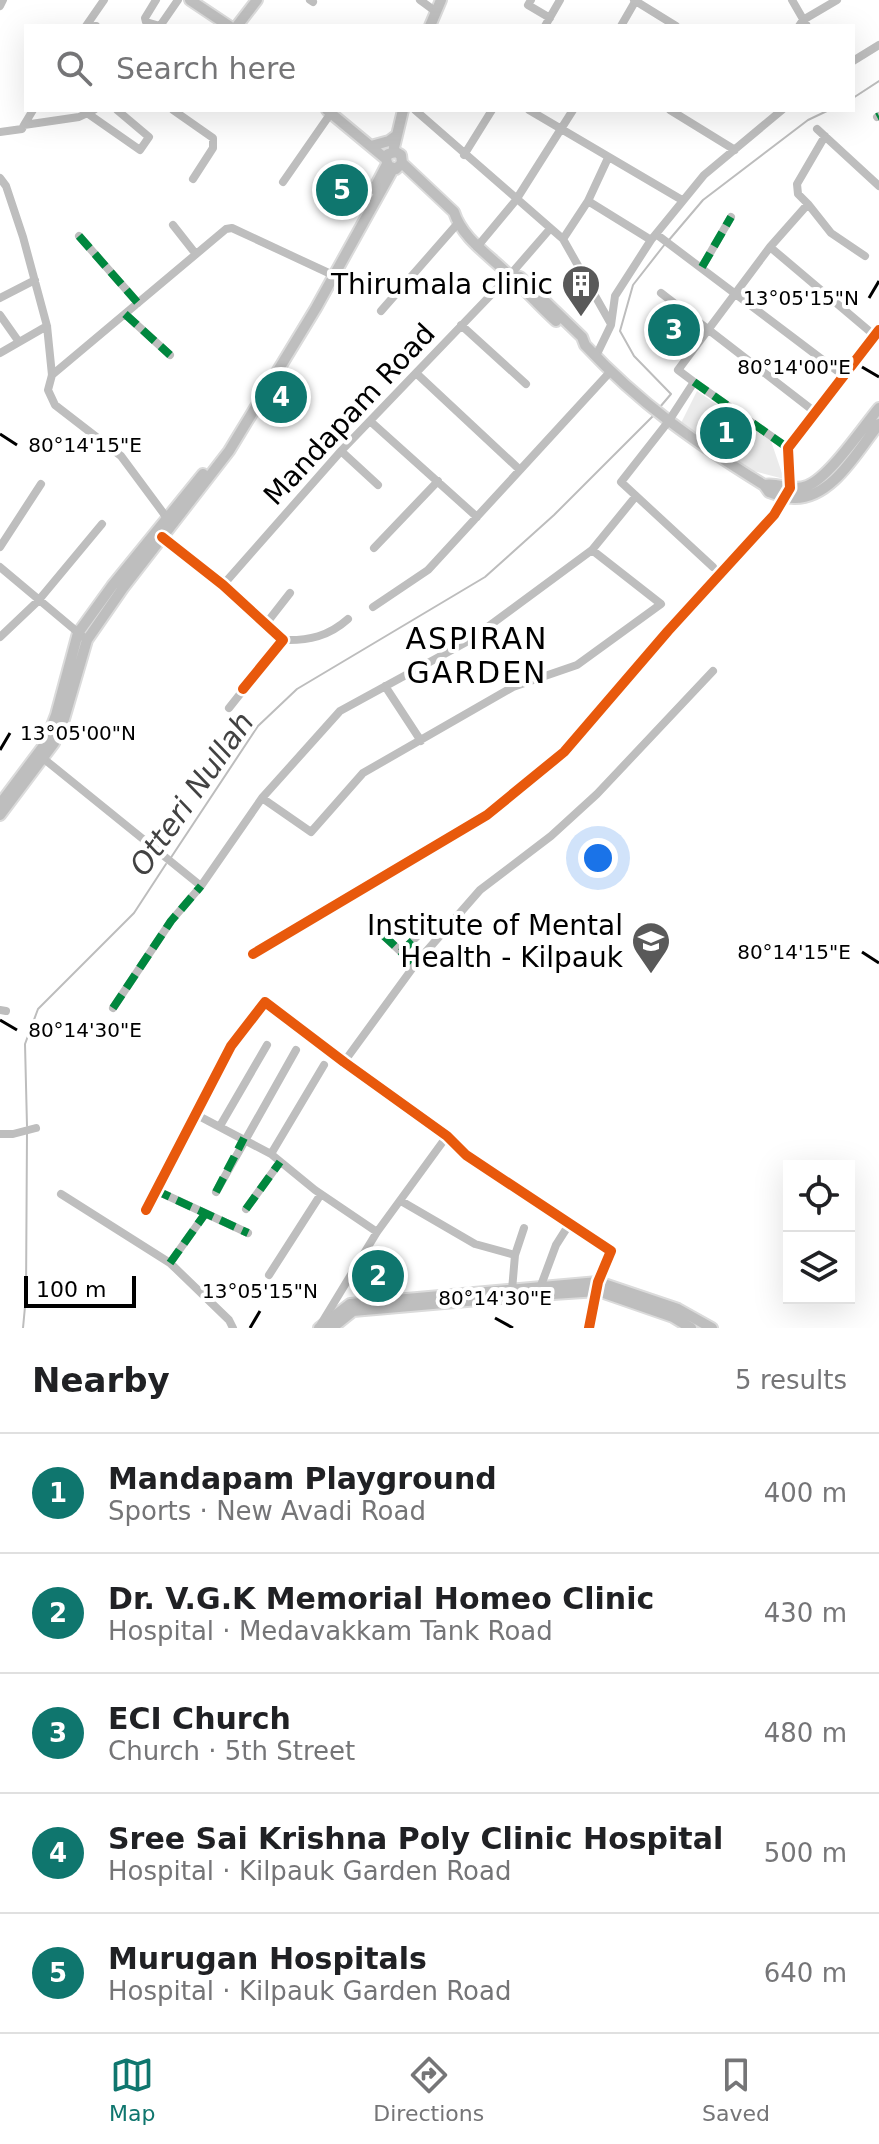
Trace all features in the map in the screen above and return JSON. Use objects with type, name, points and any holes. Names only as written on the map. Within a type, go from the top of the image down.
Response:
[{"type":"main road","points":[[190,0],[206,4],[227,24]]},
{"type":"main road","points":[[239,24],[257,0]]},
{"type":"main road","points":[[431,24],[441,0]]},
{"type":"main road","points":[[329,112],[454,212],[457,221],[477,247],[510,275],[520,277],[582,337],[585,345],[610,372],[647,405],[710,452],[764,485],[772,483],[787,492],[810,496],[829,485],[879,424]]},
{"type":"main road","points":[[0,804],[45,744],[82,636],[228,439],[330,273],[393,161],[403,112]]},
{"type":"main road","points":[[371,146],[389,141],[397,135]]},
{"type":"main road","points":[[0,815],[44,759],[64,719],[82,636],[107,611],[229,451],[310,317],[330,273]]},
{"type":"main road","points":[[787,492],[806,487],[822,477],[879,408]]},
{"type":"main road","points":[[332,1328],[353,1311],[598,1287],[673,1317],[691,1328]]},
{"type":"main road","points":[[319,1328],[350,1304],[540,1288],[598,1287],[678,1309],[712,1328]]},
{"type":"street","points":[[0,6],[3,0]]},
{"type":"street","points":[[92,24],[104,0]]},
{"type":"street","points":[[151,24],[145,18],[156,0]]},
{"type":"street","points":[[161,24],[178,0]]},
{"type":"street","points":[[420,0],[435,11]]},
{"type":"street","points":[[531,0],[528,5],[547,22],[560,0]]},
{"type":"street","points":[[622,24],[635,0],[673,24]]},
{"type":"street","points":[[792,0],[803,24],[837,0]]},
{"type":"street","points":[[855,60],[879,45]]},
{"type":"street","points":[[0,132],[22,129],[32,112]]},
{"type":"street","points":[[24,125],[79,117],[89,112]]},
{"type":"street","points":[[92,112],[140,150],[149,137],[119,112]]},
{"type":"street","points":[[176,112],[213,138],[213,148],[193,179]]},
{"type":"street","points":[[283,182],[329,112]]},
{"type":"street","points":[[417,112],[549,230],[563,239],[611,325]]},
{"type":"street","points":[[464,155],[491,112]]},
{"type":"street","points":[[532,112],[682,200]]},
{"type":"street","points":[[477,247],[516,200],[572,112]]},
{"type":"street","points":[[673,112],[735,150]]},
{"type":"street","points":[[596,356],[611,325],[615,296],[682,200],[704,175],[780,112]]},
{"type":"street","points":[[817,129],[879,186]]},
{"type":"street","points":[[825,136],[797,184],[798,194],[831,233],[865,256]]},
{"type":"street","points":[[563,239],[588,201],[608,158]]},
{"type":"street","points":[[0,178],[6,186],[47,326],[52,375],[48,390],[55,405],[121,456],[167,518]]},
{"type":"street","points":[[588,201],[671,245],[844,376]]},
{"type":"street","points":[[788,448],[678,370],[770,247],[808,204]]},
{"type":"street","points":[[702,267],[731,217]]},
{"type":"street","points":[[381,311],[457,221]]},
{"type":"street","points":[[173,225],[195,253]]},
{"type":"street","points":[[52,375],[226,229],[232,228],[330,273]]},
{"type":"street","name":"Mandapam Road","points":[[223,585],[341,451],[510,275],[549,230]]},
{"type":"street","points":[[79,236],[138,303]]},
{"type":"street","points":[[253,954],[487,815],[564,752],[668,631],[774,515],[787,492],[788,448],[877,333],[770,247]]},
{"type":"street","points":[[0,298],[35,280]]},
{"type":"street","points":[[661,293],[815,412]]},
{"type":"street","points":[[125,314],[170,355]]},
{"type":"street","points":[[0,315],[19,342]]},
{"type":"street","points":[[461,325],[526,384]]},
{"type":"street","points":[[0,353],[47,326]]},
{"type":"street","points":[[373,607],[428,570],[610,372]]},
{"type":"street","points":[[416,373],[520,470]]},
{"type":"street","points":[[694,382],[664,419],[621,482],[713,567]]},
{"type":"street","points":[[370,421],[477,517]]},
{"type":"street","points":[[341,451],[378,485]]},
{"type":"street","points":[[374,548],[438,481]]},
{"type":"street","points":[[0,547],[41,484]]},
{"type":"street","points":[[113,1008],[171,921],[201,886],[262,798],[340,711],[470,640],[592,550],[636,496]]},
{"type":"street","points":[[0,637],[38,601],[102,524]]},
{"type":"street","points":[[162,537],[223,585],[283,640],[311,640],[338,629],[348,619]]},
{"type":"street","points":[[262,798],[311,832],[363,773],[513,687],[577,665],[661,604],[592,550]]},
{"type":"street","points":[[0,567],[82,636]]},
{"type":"street","points":[[265,625],[290,593]]},
{"type":"street","points":[[229,708],[283,640]]},
{"type":"street","points":[[344,1062],[415,965],[480,890],[581,809],[713,671]]},
{"type":"street","points":[[385,686],[421,741]]},
{"type":"street","points":[[44,759],[201,886]]},
{"type":"street","points":[[401,952],[432,922]]},
{"type":"street","points":[[383,935],[415,965]]},
{"type":"street","points":[[146,1210],[231,1046],[265,1002],[447,1136],[484,1167],[611,1251],[598,1287],[589,1328]]},
{"type":"street","points":[[220,1126],[267,1045]]},
{"type":"street","points":[[216,1192],[296,1050]]},
{"type":"street","points":[[271,1154],[324,1065]]},
{"type":"street","points":[[195,1114],[271,1154],[321,1194],[377,1232]]},
{"type":"street","points":[[0,1134],[36,1128]]},
{"type":"street","points":[[319,1328],[377,1232],[447,1136]]},
{"type":"street","points":[[246,1209],[280,1162]]},
{"type":"street","points":[[155,1190],[248,1233]]},
{"type":"street","points":[[61,1194],[170,1263],[229,1320],[233,1328]]},
{"type":"street","points":[[269,1275],[321,1194]]},
{"type":"street","points":[[401,1201],[475,1244],[515,1255]]},
{"type":"street","points":[[170,1263],[205,1214]]},
{"type":"street","points":[[540,1288],[556,1245],[570,1223]]},
{"type":"street","points":[[512,1290],[515,1255],[524,1228]]},
{"type":"shaded area","points":[[697,391],[771,441],[784,479],[750,470],[680,425]]},
{"type":"waterway","name":"Otteri Nullah","points":[[855,97],[879,81]]},
{"type":"waterway","name":"Otteri Nullah","points":[[669,240],[703,200],[808,120],[825,112]]},
{"type":"waterway","name":"Otteri Nullah","points":[[660,407],[671,394],[634,356],[620,331],[633,285],[665,244]]},
{"type":"waterway","name":"Otteri Nullah","points":[[170,859],[258,726],[297,689],[485,577],[554,515],[654,415]]},
{"type":"waterway","name":"Otteri Nullah","points":[[27,1126],[25,1044],[38,1009],[134,913],[166,864]]},
{"type":"waterway","name":"Otteri Nullah","points":[[23,1328],[27,1132]]},
{"type":"marked path","points":[[702,267],[731,217]]},
{"type":"marked path","points":[[79,236],[138,303]]},
{"type":"marked path","points":[[125,314],[170,355]]},
{"type":"marked path","points":[[694,382],[788,448]]},
{"type":"marked path","points":[[113,1008],[171,921],[201,886]]},
{"type":"marked path","points":[[401,952],[432,922]]},
{"type":"marked path","points":[[383,935],[415,965]]},
{"type":"marked path","points":[[216,1192],[244,1138]]},
{"type":"marked path","points":[[246,1209],[280,1162]]},
{"type":"marked path","points":[[155,1190],[248,1233]]},
{"type":"marked path","points":[[170,1263],[205,1214]]},
{"type":"cycle path","points":[[253,954],[487,815],[564,752],[668,631],[774,515],[790,488],[788,448],[879,330]]},
{"type":"cycle path","points":[[162,537],[223,585],[283,640],[243,689]]},
{"type":"cycle path","points":[[146,1210],[231,1046],[265,1002],[447,1136],[466,1155],[611,1251],[598,1282],[589,1328]]},
{"type":"place","name":"Murugan Hospitals","points":[[342,190]]},
{"type":"place","name":"Thirumala clinic","points":[[581,318]]},
{"type":"place","name":"ECI Church","points":[[674,330]]},
{"type":"place","name":"Sree Sai Krishna Poly Clinic Hospital","points":[[281,397]]},
{"type":"place","name":"Mandapam Playground","points":[[726,433]]},
{"type":"place","name":"Institute of Mental Health - Kilpauk","points":[[651,975]]},
{"type":"place","name":"Dr. V.G.K Memorial Homeo Clinic","points":[[378,1276]]},
{"type":"district","name":"ASPIRAN GARDEN","points":[[477,656]]}]
